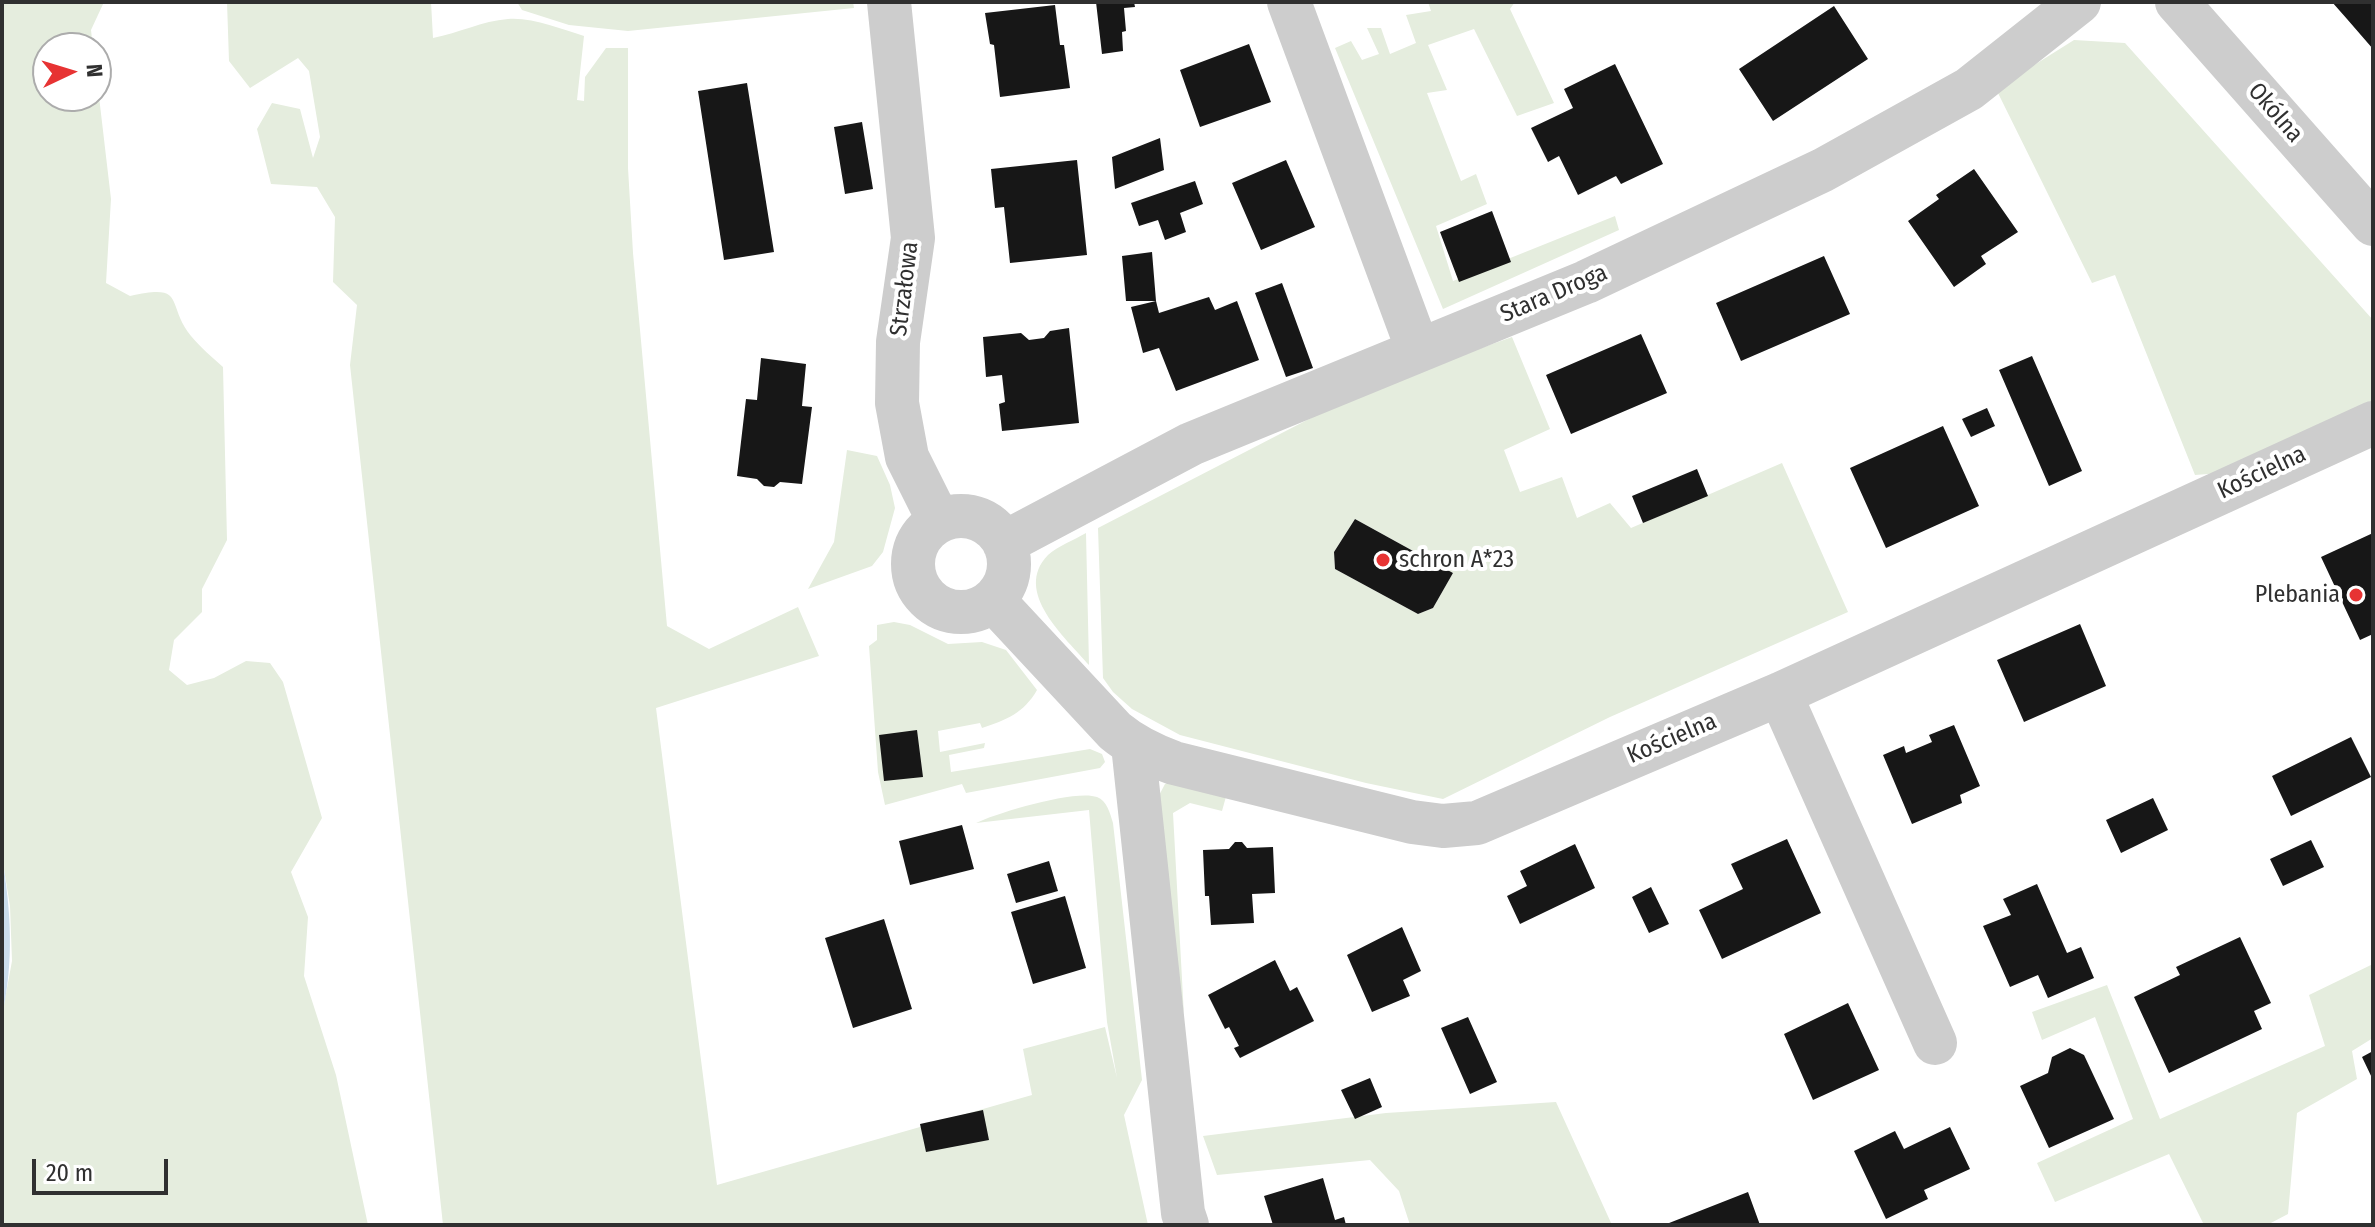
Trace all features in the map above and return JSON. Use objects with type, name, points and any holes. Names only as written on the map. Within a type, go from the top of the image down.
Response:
[{"type":"street","name":"Strzałowa","points":[[889,2],[913,238],[898,342],[897,403],[907,457],[939,521]]},
{"type":"street","points":[[1289,2],[1418,350]]},
{"type":"street","name":"Stara Droga","points":[[1004,543],[1191,444],[1586,282],[1823,170],[1969,89],[2079,2]]},
{"type":"street","name":"Okólna","points":[[2177,2],[2373,224]]},
{"type":"street","name":"Kościelna","points":[[993,600],[1097,714],[1133,745],[1174,763],[1428,825],[1459,826],[1477,823],[1780,694],[2373,423]]},
{"type":"street","points":[[969,517],[996,530],[1004,543],[1009,558],[1003,588],[980,609],[949,611],[935,605],[924,595],[916,581],[914,554],[928,530],[939,521],[969,517]]},
{"type":"street","points":[[1780,694],[1935,1043]]},
{"type":"street","points":[[1133,745],[1181,1197],[1187,1225]]},
{"type":"green space","points":[[2,2],[104,2],[91,32],[32,32],[32,112],[101,112],[111,199],[106,283],[130,296],[160,292],[168,295],[191,336],[223,367],[227,540],[202,589],[202,612],[174,640],[169,670],[187,685],[214,678],[246,661],[270,663],[283,682],[322,818],[291,872],[308,917],[304,976],[336,1075],[368,1225],[2,1225],[2,1015],[12,961],[10,906],[2,857]]},
{"type":"green space","points":[[227,2],[431,2],[433,38],[508,19],[546,24],[584,36],[577,100],[584,101],[585,77],[606,48],[628,48],[628,168],[633,253],[667,626],[709,649],[798,607],[819,656],[656,708],[717,1185],[1032,1095],[1023,1049],[1105,1027],[1117,1078],[1107,1022],[1089,810],[976,823],[1036,803],[1087,795],[1103,801],[1113,823],[1142,1080],[1124,1115],[1148,1225],[443,1225],[350,365],[357,305],[333,282],[335,217],[317,187],[271,184],[257,129],[272,103],[300,109],[313,158],[320,137],[309,71],[298,58],[250,88],[229,61]]},
{"type":"green space","points":[[517,2],[853,2],[854,8],[628,31],[569,25],[522,10]]},
{"type":"green space","points":[[1428,2],[1515,2],[1510,9],[1554,103],[1517,116],[1474,29],[1428,45],[1447,90],[1427,93],[1461,181],[1476,174],[1487,204],[1436,226],[1453,281],[1615,216],[1619,230],[1443,309],[1335,48],[1351,41],[1362,60],[1379,54],[1367,28],[1381,28],[1390,54],[1416,43],[1406,15],[1431,11]]},
{"type":"green space","points":[[2074,40],[2125,43],[2373,320],[2373,406],[2221,473],[2195,475],[2115,275],[2092,283],[1996,89]]},
{"type":"green space","points":[[1512,337],[1550,429],[1504,450],[1520,492],[1562,477],[1577,518],[1610,503],[1631,528],[1782,463],[1848,612],[1610,717],[1443,799],[1366,783],[1180,735],[1132,709],[1103,678],[1098,528],[1369,388]],"holes":[[[1355,519],[1453,573],[1433,608],[1418,614],[1335,569],[1334,552]]]},
{"type":"green space","points":[[847,450],[877,456],[890,485],[895,508],[883,552],[872,566],[808,589],[834,542]]},
{"type":"green space","points":[[1086,533],[1089,665],[1046,614],[1036,584],[1038,569],[1048,555]]},
{"type":"green space","points":[[894,622],[910,625],[948,644],[982,642],[1006,650],[1037,690],[1020,710],[999,722],[982,728],[980,723],[938,731],[940,752],[985,743],[984,748],[949,755],[951,772],[1090,749],[1102,754],[1105,762],[1100,768],[966,793],[962,784],[885,805],[878,772],[869,646],[877,640],[877,625]]},
{"type":"green space","points":[[1179,780],[1227,793],[1222,811],[1190,803],[1173,813],[1184,1016],[1155,803],[1165,784]]},
{"type":"green space","points":[[2373,964],[2373,1038],[2352,1051],[2357,1079],[2297,1113],[2288,1214],[2267,1225],[2204,1225],[2169,1154],[2055,1202],[2037,1163],[2133,1119],[2095,1017],[2042,1040],[2032,1012],[2107,985],[2160,1119],[2325,1046],[2309,995]]},
{"type":"green space","points":[[1556,1102],[1612,1225],[1410,1225],[1399,1191],[1370,1160],[1217,1175],[1203,1136],[1386,1113]]},
{"type":"water","points":[[2,857],[10,936],[2,1015]]},
{"type":"building","points":[[1096,2],[1134,2],[1135,7],[1124,8],[1126,31],[1122,32],[1123,51],[1102,54]]},
{"type":"building","points":[[2332,2],[2373,2],[2373,49],[2347,19]]},
{"type":"building","points":[[1055,5],[1070,88],[1000,97],[994,45],[990,44],[985,13]]},
{"type":"building","points":[[1834,6],[1868,59],[1773,121],[1739,69]]},
{"type":"building","points":[[1249,44],[1271,102],[1200,127],[1180,70]]},
{"type":"building","points":[[1615,64],[1663,164],[1621,184],[1616,176],[1578,195],[1559,156],[1548,162],[1531,128],[1573,108],[1564,89]]},
{"type":"building","points":[[747,83],[774,252],[724,260],[698,91]]},
{"type":"building","points":[[862,122],[873,189],[845,194],[834,127]]},
{"type":"building","points":[[1160,138],[1164,170],[1115,189],[1112,157]]},
{"type":"building","points":[[1077,160],[1087,255],[1010,263],[1004,207],[995,208],[991,169]]},
{"type":"building","points":[[1286,160],[1315,227],[1261,250],[1232,183]]},
{"type":"building","points":[[1974,169],[2018,232],[1981,256],[1986,264],[1954,287],[1908,221],[1939,199],[1936,195]]},
{"type":"building","points":[[1195,181],[1203,204],[1180,213],[1186,232],[1165,240],[1158,220],[1139,226],[1131,203]]},
{"type":"building","points":[[1492,211],[1511,262],[1459,282],[1440,232]]},
{"type":"building","points":[[1152,252],[1156,301],[1126,301],[1122,256]]},
{"type":"building","points":[[1824,256],[1850,314],[1741,361],[1716,303]]},
{"type":"building","points":[[1282,283],[1313,368],[1286,377],[1255,293]]},
{"type":"building","points":[[1209,297],[1215,310],[1237,301],[1259,360],[1176,391],[1159,348],[1143,353],[1131,307],[1156,301],[1159,313]]},
{"type":"building","points":[[1069,328],[1079,423],[1002,431],[999,404],[1005,402],[1002,375],[986,377],[983,337],[1021,333],[1029,340],[1044,338],[1050,331]]},
{"type":"building","points":[[1641,334],[1667,393],[1571,434],[1546,375]]},
{"type":"building","points":[[2032,356],[2082,471],[2049,486],[1999,370]]},
{"type":"building","points":[[761,358],[806,364],[802,406],[812,407],[802,484],[780,482],[774,487],[764,486],[757,479],[737,476],[746,399],[757,400]]},
{"type":"building","points":[[1987,408],[1995,426],[1971,437],[1962,419]]},
{"type":"building","points":[[1943,426],[1979,506],[1886,548],[1850,468]]},
{"type":"building","points":[[1697,469],[1708,496],[1643,523],[1632,496]]},
{"type":"building","name":"schron A*23","points":[[1355,519],[1453,573],[1433,608],[1418,614],[1335,569],[1334,552]]},
{"type":"building","name":"Plebania","points":[[2373,533],[2373,634],[2360,640],[2321,557]]},
{"type":"building","points":[[2080,624],[2106,686],[2024,722],[1997,660]]},
{"type":"building","points":[[1954,725],[1980,786],[1960,795],[1962,803],[1912,824],[1883,755],[1904,746],[1906,753],[1932,742],[1929,735]]},
{"type":"building","points":[[917,730],[923,777],[884,781],[879,735]]},
{"type":"building","points":[[2351,737],[2371,777],[2291,816],[2272,776]]},
{"type":"building","points":[[2153,798],[2168,830],[2121,853],[2106,820]]},
{"type":"building","points":[[962,825],[974,869],[910,885],[899,841]]},
{"type":"building","points":[[1787,839],[1821,913],[1722,959],[1699,910],[1743,889],[1731,864]]},
{"type":"building","points":[[2311,840],[2324,867],[2283,886],[2270,859]]},
{"type":"building","points":[[1235,842],[1242,842],[1247,848],[1273,847],[1275,893],[1252,894],[1254,923],[1211,925],[1209,896],[1205,896],[1203,850],[1229,849]]},
{"type":"building","points":[[1575,844],[1595,888],[1520,924],[1507,896],[1527,886],[1520,871]]},
{"type":"building","points":[[1049,861],[1058,891],[1016,903],[1007,874]]},
{"type":"building","points":[[2037,884],[2067,953],[2081,947],[2094,978],[2048,998],[2038,975],[2010,987],[1983,926],[2011,915],[2003,899]]},
{"type":"building","points":[[1651,887],[1669,924],[1649,933],[1632,897]]},
{"type":"building","points":[[1065,896],[1086,968],[1033,984],[1011,912]]},
{"type":"building","points":[[884,919],[912,1009],[853,1028],[825,938]]},
{"type":"building","points":[[1402,927],[1421,971],[1403,980],[1410,996],[1372,1012],[1347,955]]},
{"type":"building","points":[[2240,937],[2271,1003],[2254,1011],[2262,1029],[2169,1073],[2134,997],[2180,975],[2176,967]]},
{"type":"building","points":[[1275,960],[1290,991],[1297,987],[1314,1021],[1240,1058],[1234,1048],[1239,1046],[1229,1027],[1225,1029],[1208,995]]},
{"type":"building","points":[[1848,1003],[1879,1070],[1813,1100],[1784,1034]]},
{"type":"building","points":[[1468,1017],[1497,1082],[1470,1094],[1441,1028]]},
{"type":"building","points":[[2070,1048],[2084,1055],[2114,1119],[2049,1148],[2020,1086],[2048,1073],[2052,1057]]},
{"type":"building","points":[[2373,1051],[2373,1080],[2362,1057]]},
{"type":"building","points":[[1370,1078],[1382,1107],[1355,1119],[1341,1090]]},
{"type":"building","points":[[983,1110],[989,1140],[926,1152],[920,1124]]},
{"type":"building","points":[[1950,1127],[1970,1169],[1924,1190],[1928,1199],[1886,1219],[1854,1151],[1895,1131],[1904,1149]]},
{"type":"building","points":[[1323,1178],[1335,1220],[1344,1217],[1346,1225],[1273,1225],[1264,1196]]},
{"type":"building","points":[[1748,1192],[1760,1225],[1664,1225]]},
{"type":"place","name":"schron A*23","points":[[1383,560]]},
{"type":"place","name":"Plebania","points":[[2356,595]]}]
